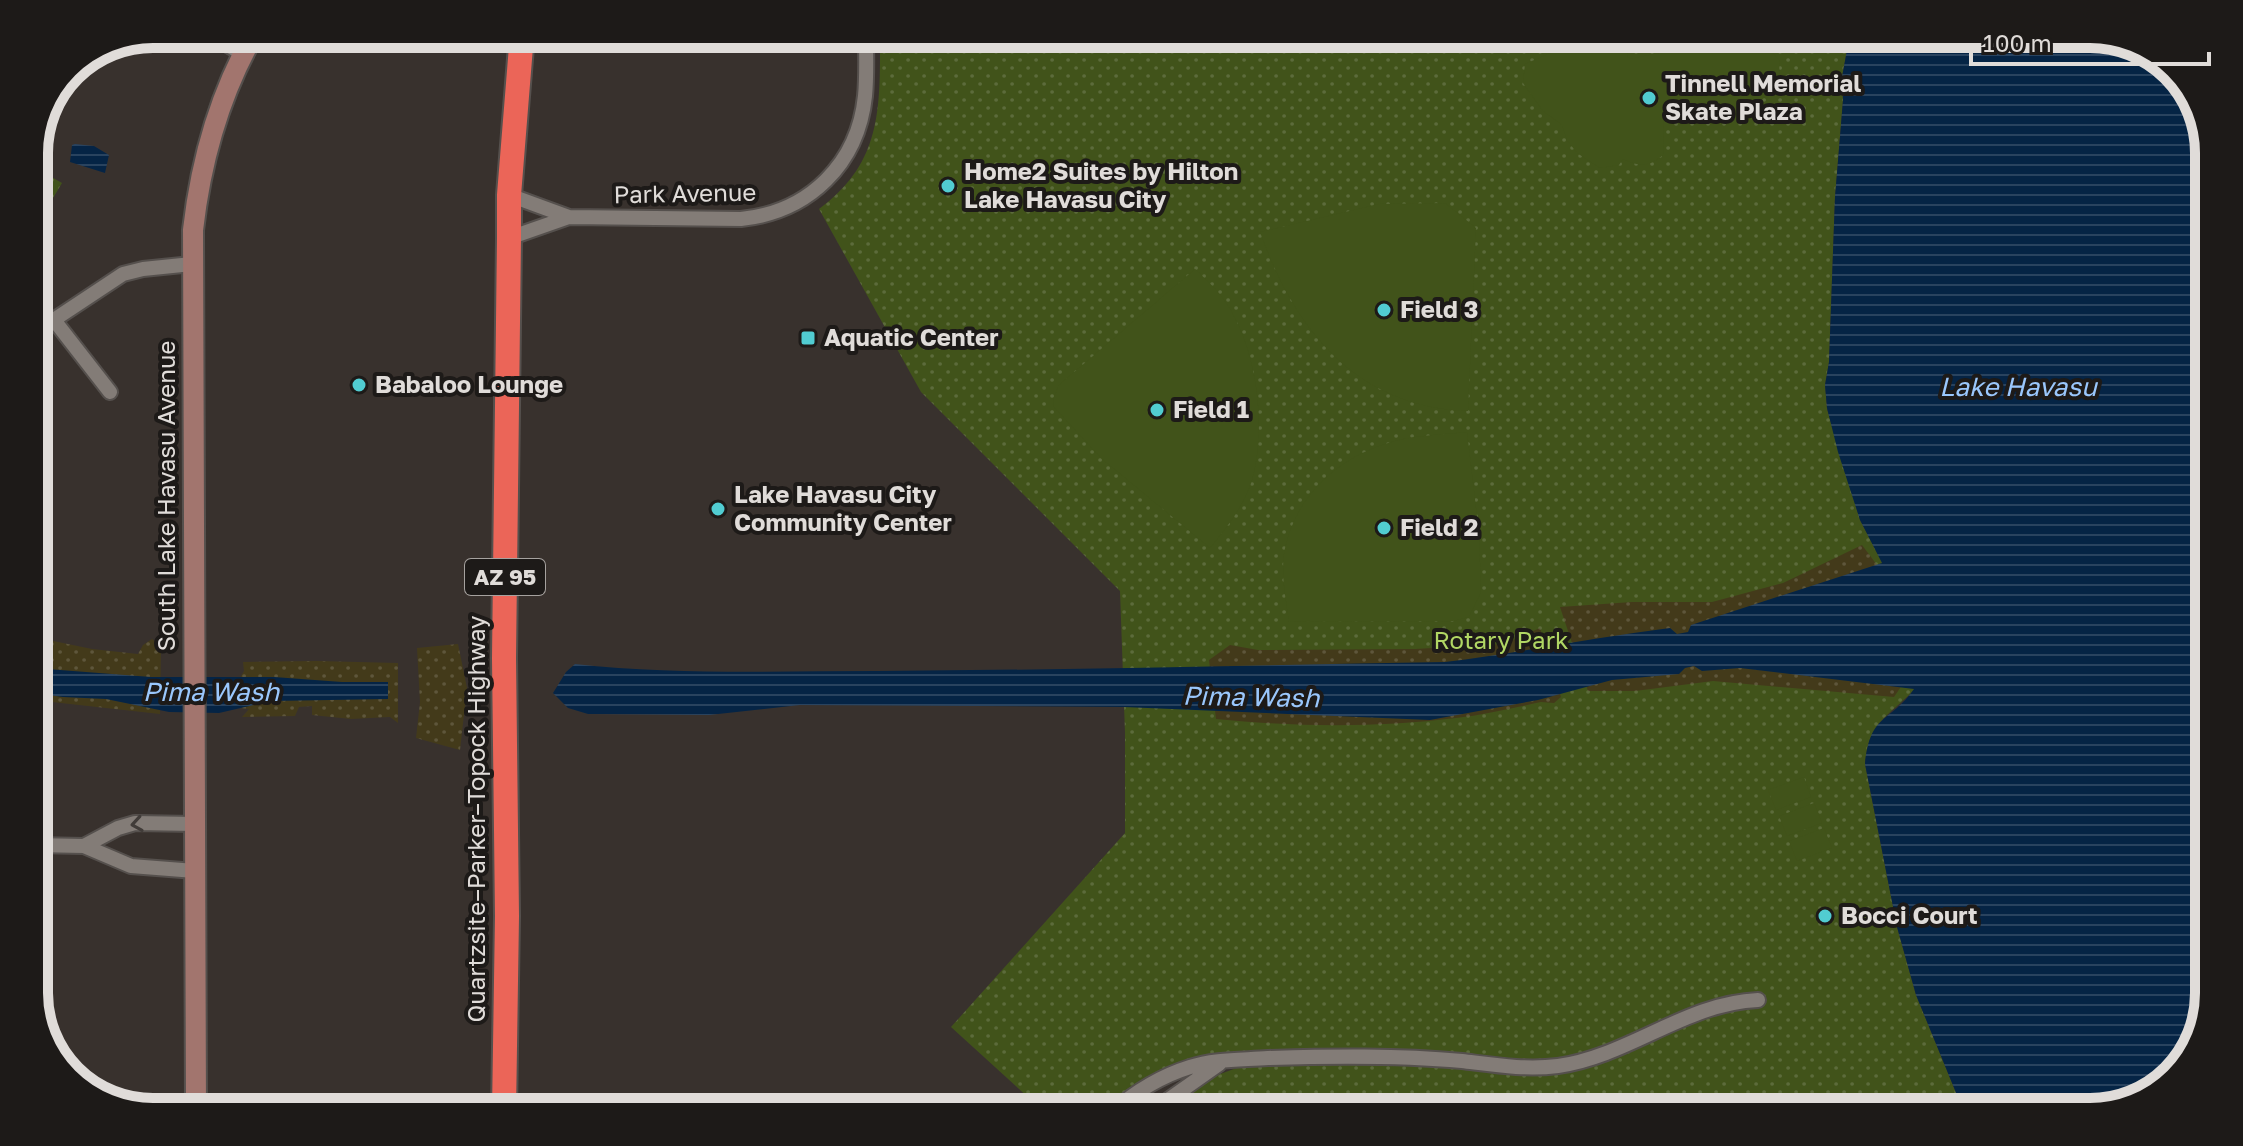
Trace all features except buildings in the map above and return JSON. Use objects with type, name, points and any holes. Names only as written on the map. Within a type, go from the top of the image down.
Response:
[{"type":"highway","name":"AZ 95","points":[[509,238],[509,195],[521,48]]},
{"type":"highway","name":"Quartzsite–Parker–Topock Highway","points":[[504,1098],[507,916],[504,658],[509,238]]},
{"type":"main road","name":"South Lake Havasu Avenue","points":[[196,1098],[192,264],[197,193],[204,157],[218,110],[246,48]]},
{"type":"street","points":[[233,48],[243,54]]},
{"type":"street","name":"Park Avenue","points":[[509,195],[569,217],[741,219],[776,213],[809,196],[834,174],[856,134],[865,95],[866,48]]},
{"type":"street","name":"Park Avenue","points":[[509,238],[569,217]]},
{"type":"street","points":[[48,324],[123,274],[192,264]]},
{"type":"street","points":[[54,320],[110,392]]},
{"type":"street","points":[[84,846],[118,828],[135,823],[195,824]]},
{"type":"street","points":[[48,845],[84,846],[131,866],[195,871]]},
{"type":"street","points":[[1130,1098],[1174,1073],[1198,1065],[1223,1062],[1301,1057],[1382,1057],[1463,1061],[1515,1068],[1547,1067],[1594,1057],[1709,1008],[1758,1000]]},
{"type":"street","points":[[1171,1098],[1223,1062]]},
{"type":"green space","name":"Rotary Park","points":[[880,48],[1847,48],[1842,77],[1835,197],[1829,362],[1825,385],[1827,409],[1860,520],[1883,563],[1915,689],[1875,729],[1865,764],[1897,927],[1916,995],[1958,1098],[1180,1098],[1215,1076],[1239,1067],[1382,1063],[1548,1074],[1695,1007],[1592,1052],[1546,1061],[1240,1054],[1119,1098],[1029,1098],[951,1027],[1125,833],[1120,591],[921,392],[819,209],[856,172],[866,152],[874,131]]},
{"type":"green space","name":"Tinnell Memorial Skate Plaza","points":[[1562,48],[1629,48],[1627,57],[1632,59],[1679,48],[1768,48],[1779,60],[1780,83],[1759,102],[1721,116],[1698,120],[1685,117],[1664,119],[1663,155],[1649,164],[1623,159],[1619,165],[1600,168],[1577,153],[1567,140],[1562,125],[1543,111],[1523,83],[1525,64]]},
{"type":"green space","points":[[48,175],[62,183],[48,206]]},
{"type":"green space","name":"Field 3","points":[[1445,203],[1476,228],[1468,411],[1428,406],[1393,395],[1362,378],[1335,357],[1312,331],[1292,301],[1274,268],[1260,232],[1379,204]]},
{"type":"green space","name":"Field 1","points":[[1195,269],[1217,291],[1241,332],[1255,381],[1258,407],[1257,457],[1249,490],[1210,548],[1101,458],[1053,406],[1059,385]]},
{"type":"green space","name":"Field 2","points":[[1467,432],[1479,533],[1481,592],[1469,617],[1453,621],[1289,622],[1283,579],[1284,554],[1296,517],[1318,486],[1347,462],[1382,445],[1413,437]]},
{"type":"green space","points":[[1804,777],[1811,797],[1776,810],[1768,790]]},
{"type":"green space","points":[[1814,803],[1822,823],[1787,836],[1779,816]]},
{"type":"green space","points":[[1824,828],[1832,848],[1797,861],[1789,841]]},
{"type":"sand","points":[[1862,545],[1889,581],[1919,660],[1894,697],[1713,681],[1635,691],[1588,691],[1560,607],[1632,602],[1712,602],[1783,583]]},
{"type":"sand","points":[[1540,628],[1561,697],[1554,703],[1541,702],[1467,717],[1396,724],[1306,725],[1216,719],[1209,660],[1230,645],[1258,650],[1415,649],[1504,644]]},
{"type":"sand","points":[[152,639],[161,646],[160,714],[48,702],[48,640],[138,654],[143,645]]},
{"type":"sand","points":[[458,644],[467,688],[460,750],[416,738],[420,702],[417,648]]},
{"type":"sand","points":[[243,662],[398,663],[398,723],[390,717],[351,719],[312,715],[312,706],[299,707],[295,716],[242,717],[249,709],[224,706],[244,671]]},
{"type":"water","name":"Lake Havasu","points":[[1847,48],[2104,49],[2136,59],[2159,74],[2177,95],[2189,119],[2195,146],[2195,993],[2191,1020],[2177,1051],[2159,1072],[2136,1087],[2090,1098],[1958,1098],[1916,995],[1897,927],[1865,764],[1876,727],[1914,689],[1740,668],[1702,671],[1694,666],[1685,668],[1679,674],[1612,680],[1538,700],[1430,720],[1124,707],[800,705],[709,715],[588,714],[568,708],[553,693],[575,664],[650,670],[763,672],[1445,662],[1670,628],[1677,634],[1688,632],[1691,625],[1882,563],[1860,520],[1838,452],[1827,408],[1825,385],[1829,362],[1842,77]]},
{"type":"water","points":[[72,145],[94,146],[109,155],[105,173],[70,162]]},
{"type":"water","name":"Pima Wash","points":[[48,669],[151,677],[274,677],[388,682],[388,699],[272,701],[219,713],[169,712],[106,699],[48,695]]},
{"type":"place","name":"Tinnell Memorial Skate Plaza","points":[[1649,98]]},
{"type":"place","name":"Home2 Suites by Hilton Lake Havasu City","points":[[948,186]]},
{"type":"place","name":"Field 3","points":[[1384,310]]},
{"type":"place","name":"Aquatic Center","points":[[808,338]]},
{"type":"place","name":"Babaloo Lounge","points":[[359,385]]},
{"type":"place","name":"Field 1","points":[[1157,410]]},
{"type":"place","name":"Lake Havasu City Community Center","points":[[718,509]]},
{"type":"place","name":"Field 2","points":[[1384,528]]},
{"type":"place","name":"Bocci Court","points":[[1825,916]]}]
